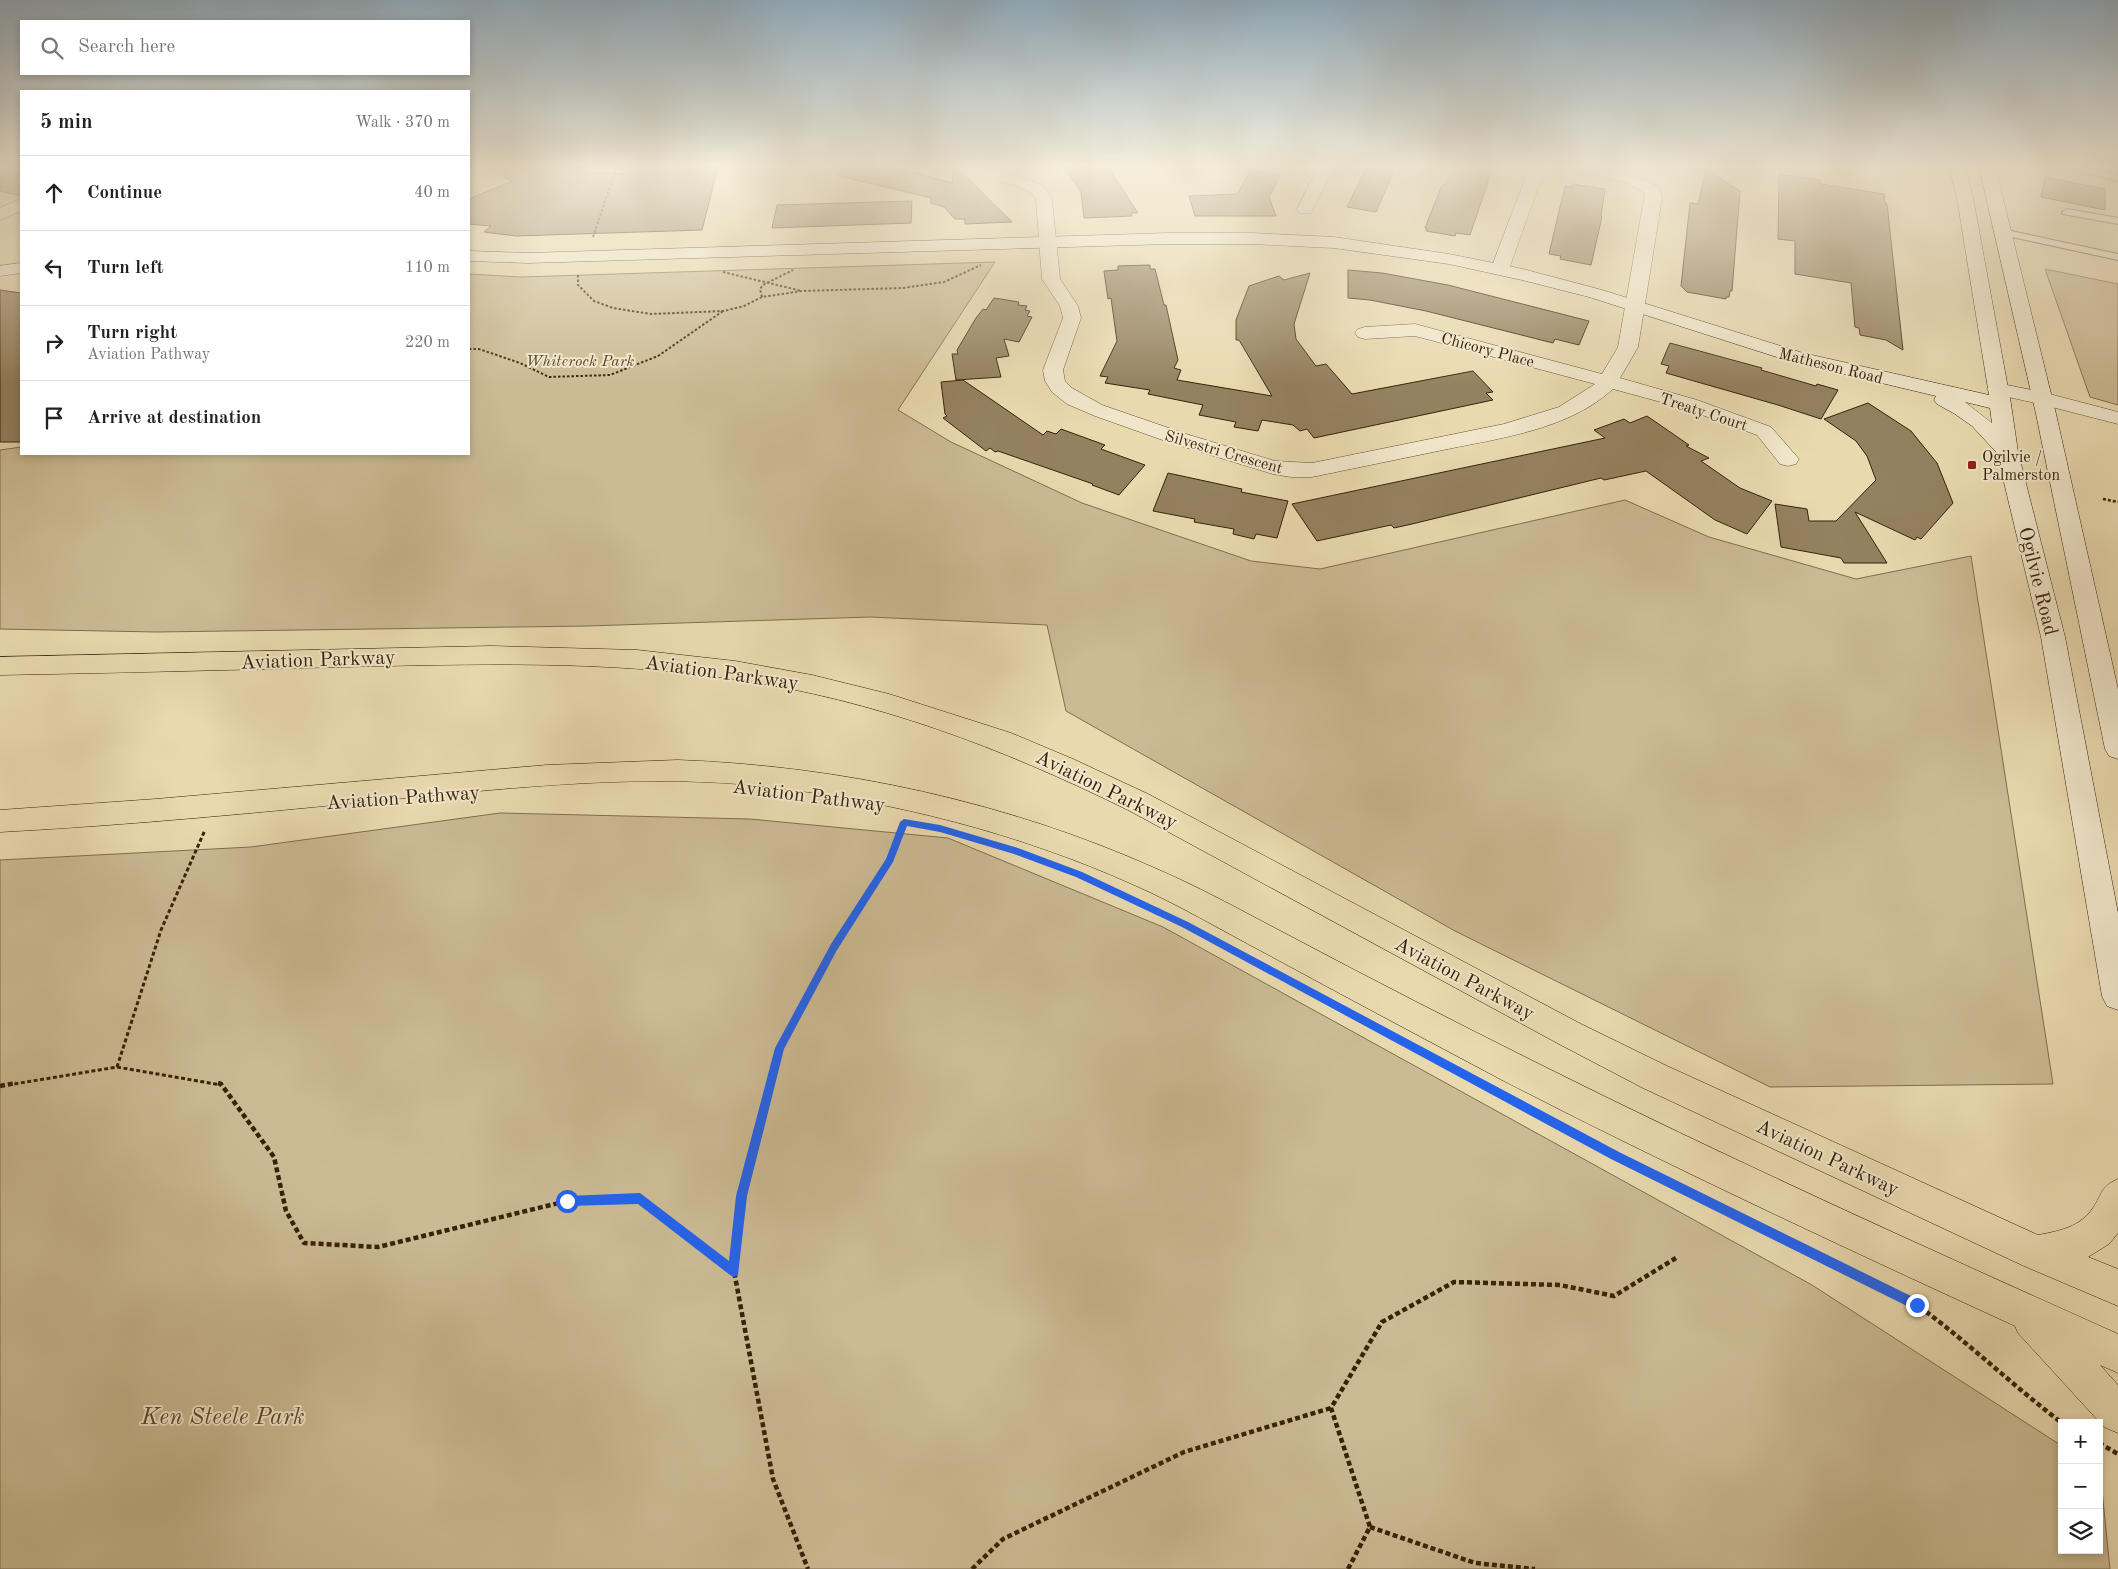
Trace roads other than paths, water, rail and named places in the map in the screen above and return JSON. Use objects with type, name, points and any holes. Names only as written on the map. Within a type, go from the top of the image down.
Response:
[{"type":"main road","name":"Aviation Parkway","points":[[0,666],[457,655],[584,656],[736,670],[809,684],[927,715],[1000,740],[1080,773],[1138,802],[1646,1073],[2037,1253],[2118,1288]]},
{"type":"main road","points":[[0,821],[158,810],[510,778],[611,772],[691,772],[765,776],[838,786],[905,799],[998,823],[1054,841],[1154,880],[1556,1090],[1843,1229],[2118,1354]]},
{"type":"main road","points":[[2037,1253],[2061,1249],[2098,1232],[2118,1197]]},
{"type":"main road","points":[[2022,1310],[2118,1413]]},
{"type":"street","name":"Matheson Road","points":[[470,256],[528,258],[1195,239]]},
{"type":"street","name":"Matheson Road","points":[[1276,239],[1370,246],[1438,256],[1500,269],[1665,314],[1768,349],[1912,386],[1999,397]]},
{"type":"street","points":[[1500,269],[1511,239]]},
{"type":"street","name":"Silvestri Crescent","points":[[1049,242],[1053,284],[1072,310],[1072,318],[1053,370],[1053,377],[1058,387],[1087,406],[1160,433],[1273,467],[1291,470],[1312,470],[1506,430],[1566,411],[1585,400],[1608,381],[1628,347],[1646,239]]},
{"type":"street","name":"Ogilvie Road","points":[[1972,239],[2007,452],[2053,637],[2118,996]]},
{"type":"street","name":"Ogilvie Road","points":[[2004,239],[2044,406],[2118,749]]},
{"type":"street","points":[[0,271],[20,268]]},
{"type":"street","name":"Matheson Road","points":[[1665,314],[1961,383],[1999,397]]},
{"type":"street","name":"Chicory Place","points":[[1365,333],[1415,330],[1608,381]]},
{"type":"street","name":"Treaty Court","points":[[1608,381],[1690,404],[1764,431],[1788,460]]},
{"type":"street","points":[[1912,386],[1954,404],[1967,412],[1988,429],[2007,452]]},
{"type":"street","points":[[1999,397],[2118,418]]},
{"type":"street","points":[[2044,406],[2118,430]]},
{"type":"lane","points":[[2036,239],[2118,257]]},
{"type":"place","name":"Ogilvie / Palmerston","points":[[1972,465]]},
{"type":"park label","name":"Whiterock Park","points":[[580,360]]},
{"type":"park label","name":"Ken Steele Park","points":[[223,1416]]}]
